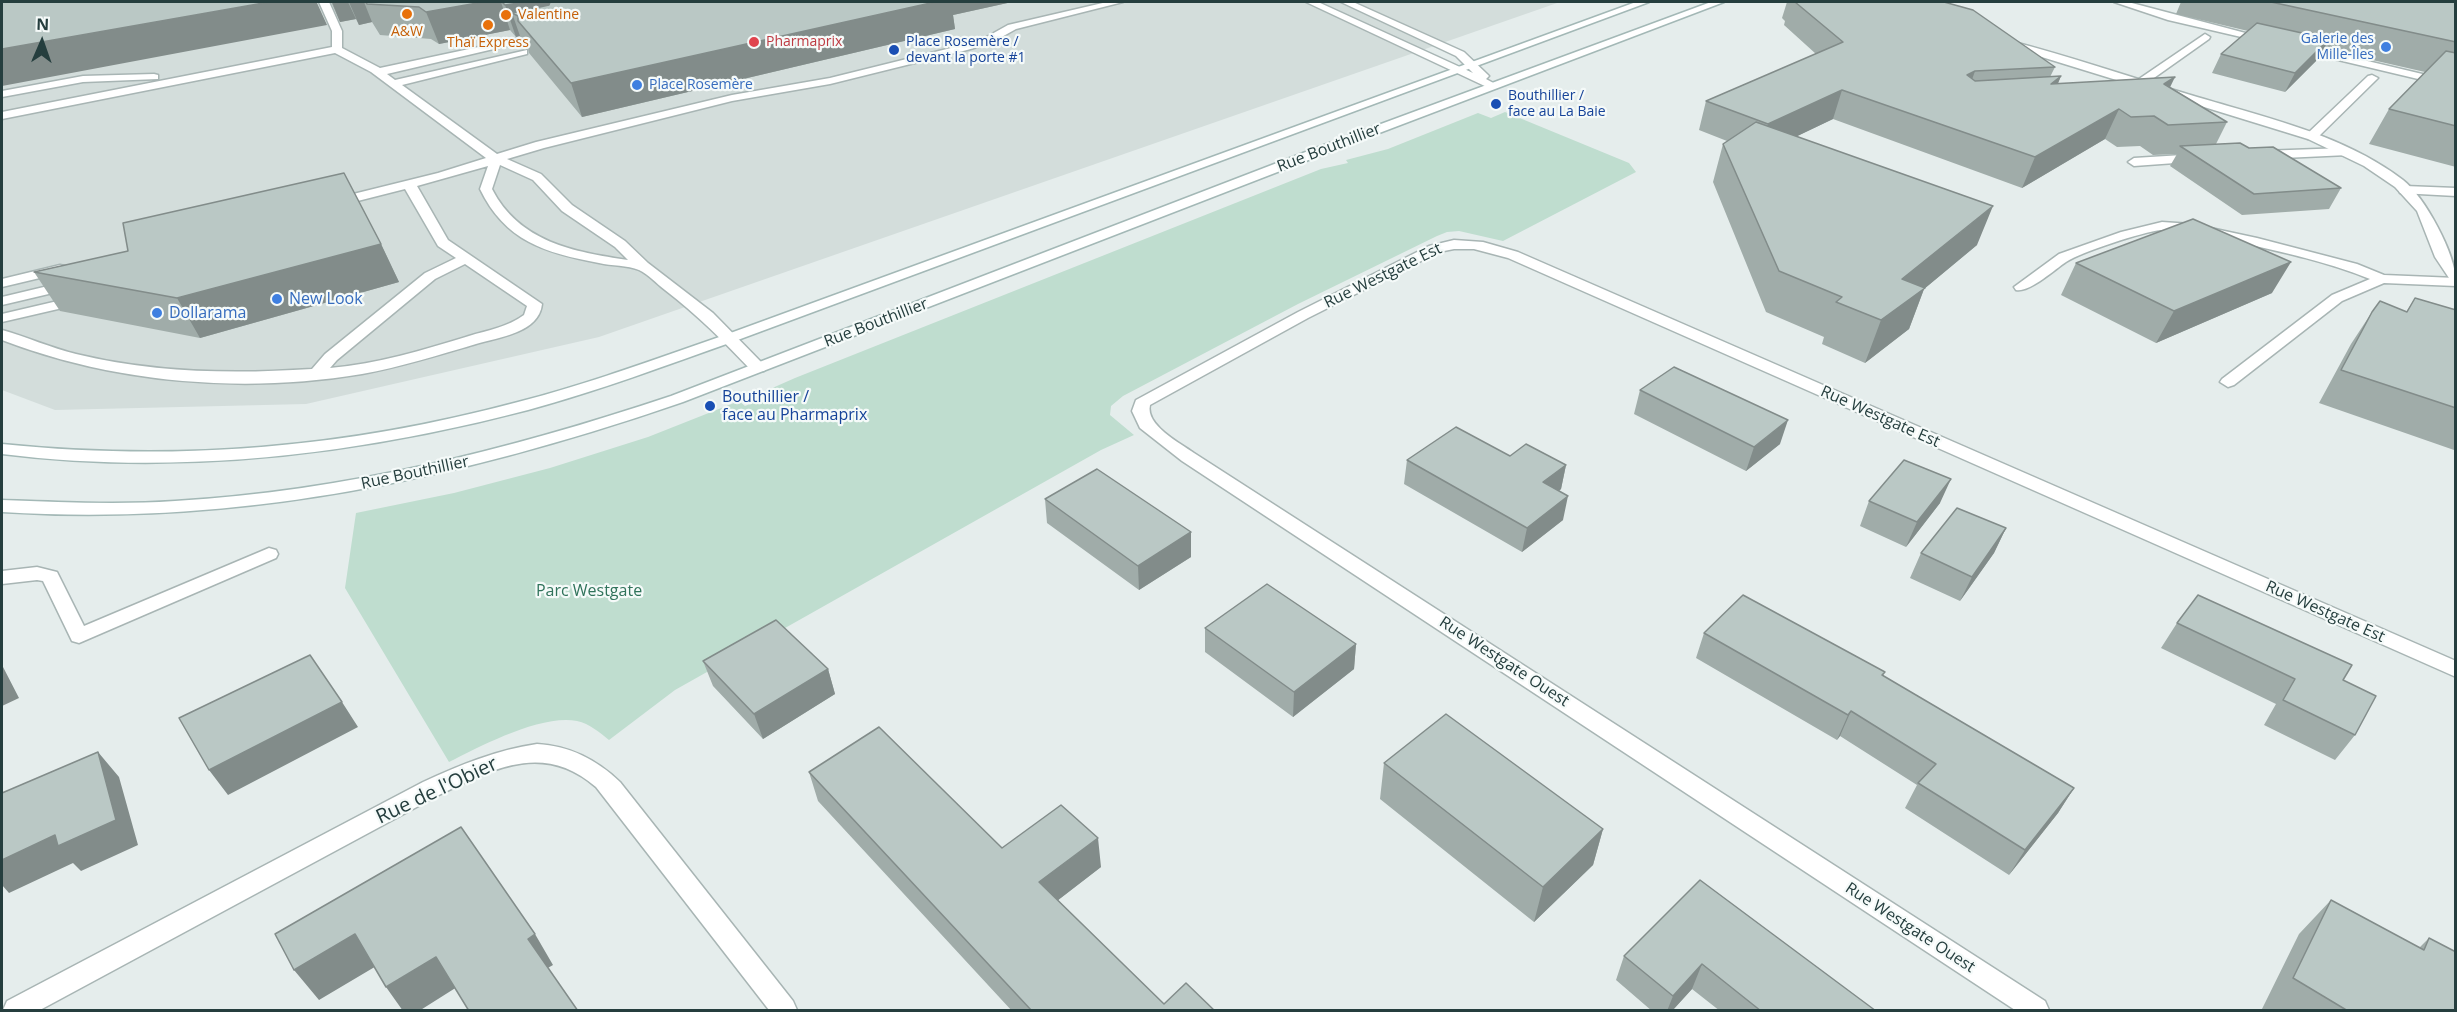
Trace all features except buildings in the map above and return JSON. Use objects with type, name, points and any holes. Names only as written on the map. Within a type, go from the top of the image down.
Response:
[{"type":"street","points":[[324,2],[337,31],[338,49],[346,57],[363,62],[378,72],[478,148],[496,159],[537,177],[567,208],[620,244],[643,266],[708,316],[758,368]]},
{"type":"street","points":[[316,207],[409,184],[540,145],[732,98],[830,81],[963,48],[987,40],[1012,27],[1118,2]]},
{"type":"street","points":[[1311,2],[1465,67],[1493,86]]},
{"type":"street","points":[[1346,2],[1460,54],[1465,67]]},
{"type":"street","name":"Rue Bouthillier","points":[[2,449],[99,458],[181,458],[281,450],[377,437],[533,403],[608,381],[730,338],[1644,2]]},
{"type":"street","name":"Rue Bouthillier","points":[[2,506],[100,509],[172,507],[298,495],[387,480],[488,458],[573,434],[649,409],[758,368],[1493,86],[1719,2]]},
{"type":"street","points":[[2120,2],[2172,18],[2456,85]]},
{"type":"street","points":[[2138,2],[2174,10]]},
{"type":"street","points":[[378,72],[555,32]]},
{"type":"street","points":[[2139,89],[2205,37]]},
{"type":"street","points":[[2000,42],[2139,89],[2173,93],[2312,136],[2368,163],[2405,190],[2423,210],[2442,257],[2456,280]]},
{"type":"street","points":[[2,116],[338,49]]},
{"type":"street","points":[[392,84],[523,52]]},
{"type":"street","points":[[2,94],[82,79],[207,75]]},
{"type":"street","points":[[2312,136],[2372,78]]},
{"type":"street","points":[[2251,156],[2344,152]]},
{"type":"street","points":[[2134,162],[2216,158]]},
{"type":"street","points":[[496,159],[486,189],[494,206],[515,227],[541,242],[591,259],[643,266]]},
{"type":"street","points":[[2,335],[76,359],[135,372],[211,377],[317,374],[384,365],[510,328],[529,320],[536,304],[443,243],[409,184]]},
{"type":"street","points":[[2405,190],[2456,192]]},
{"type":"street","points":[[2020,287],[2064,257],[2126,235],[2162,226],[2192,228],[2257,242],[2352,267],[2382,279],[2456,280]]},
{"type":"street","name":"Rue Westgate Est","points":[[1303,315],[1441,247],[1467,244],[1498,250],[2456,670]]},
{"type":"street","points":[[317,374],[331,357],[430,276],[450,264],[465,259]]},
{"type":"street","points":[[2,283],[71,266]]},
{"type":"street","points":[[2228,382],[2337,298],[2382,279]]},
{"type":"street","points":[[2,301],[81,282]]},
{"type":"street","points":[[2,318],[91,297]]},
{"type":"street","name":"Rue Westgate Ouest","points":[[1303,315],[1147,399],[1142,403],[1140,411],[1146,424],[1188,457],[2036,1011]]},
{"type":"street","points":[[2,578],[37,573],[50,577],[79,636],[269,554]]},
{"type":"street","name":"Rue de l'Obier","points":[[15,1011],[420,795],[492,763],[535,753],[572,757],[598,773],[784,1011]]},
{"type":"shaded area","points":[[2,2],[1560,2],[599,337],[306,404],[55,410],[2,390]]},
{"type":"green space","name":"Parc Westgate","points":[[1505,112],[1629,163],[1636,172],[1503,241],[1459,231],[1437,236],[1298,304],[1123,396],[1111,406],[1110,415],[1134,435],[1101,450],[675,690],[609,740],[582,722],[562,720],[546,722],[512,733],[449,762],[345,588],[356,513],[454,493],[550,468],[648,437],[739,401],[745,406],[755,402],[752,397],[795,378],[1321,169],[1348,163],[1346,160],[1388,149],[1478,113],[1491,118]]},
{"type":"place","name":"A&W","points":[[407,14]]},
{"type":"place","name":"Valentine","points":[[506,15]]},
{"type":"place","name":"Thaï Express","points":[[488,25]]},
{"type":"place","name":"Pharmaprix","points":[[754,42]]},
{"type":"place","name":"Galerie des Mille-Îles","points":[[2386,47]]},
{"type":"place","name":"Place Rosemère / devant la porte #1","points":[[894,50]]},
{"type":"place","name":"Place Rosemère","points":[[637,85]]},
{"type":"place","name":"Bouthillier / face au La Baie","points":[[1496,104]]},
{"type":"place","name":"New Look","points":[[277,299]]},
{"type":"place","name":"Dollarama","points":[[157,313]]},
{"type":"place","name":"Bouthillier / face au Pharmaprix","points":[[710,406]]}]
